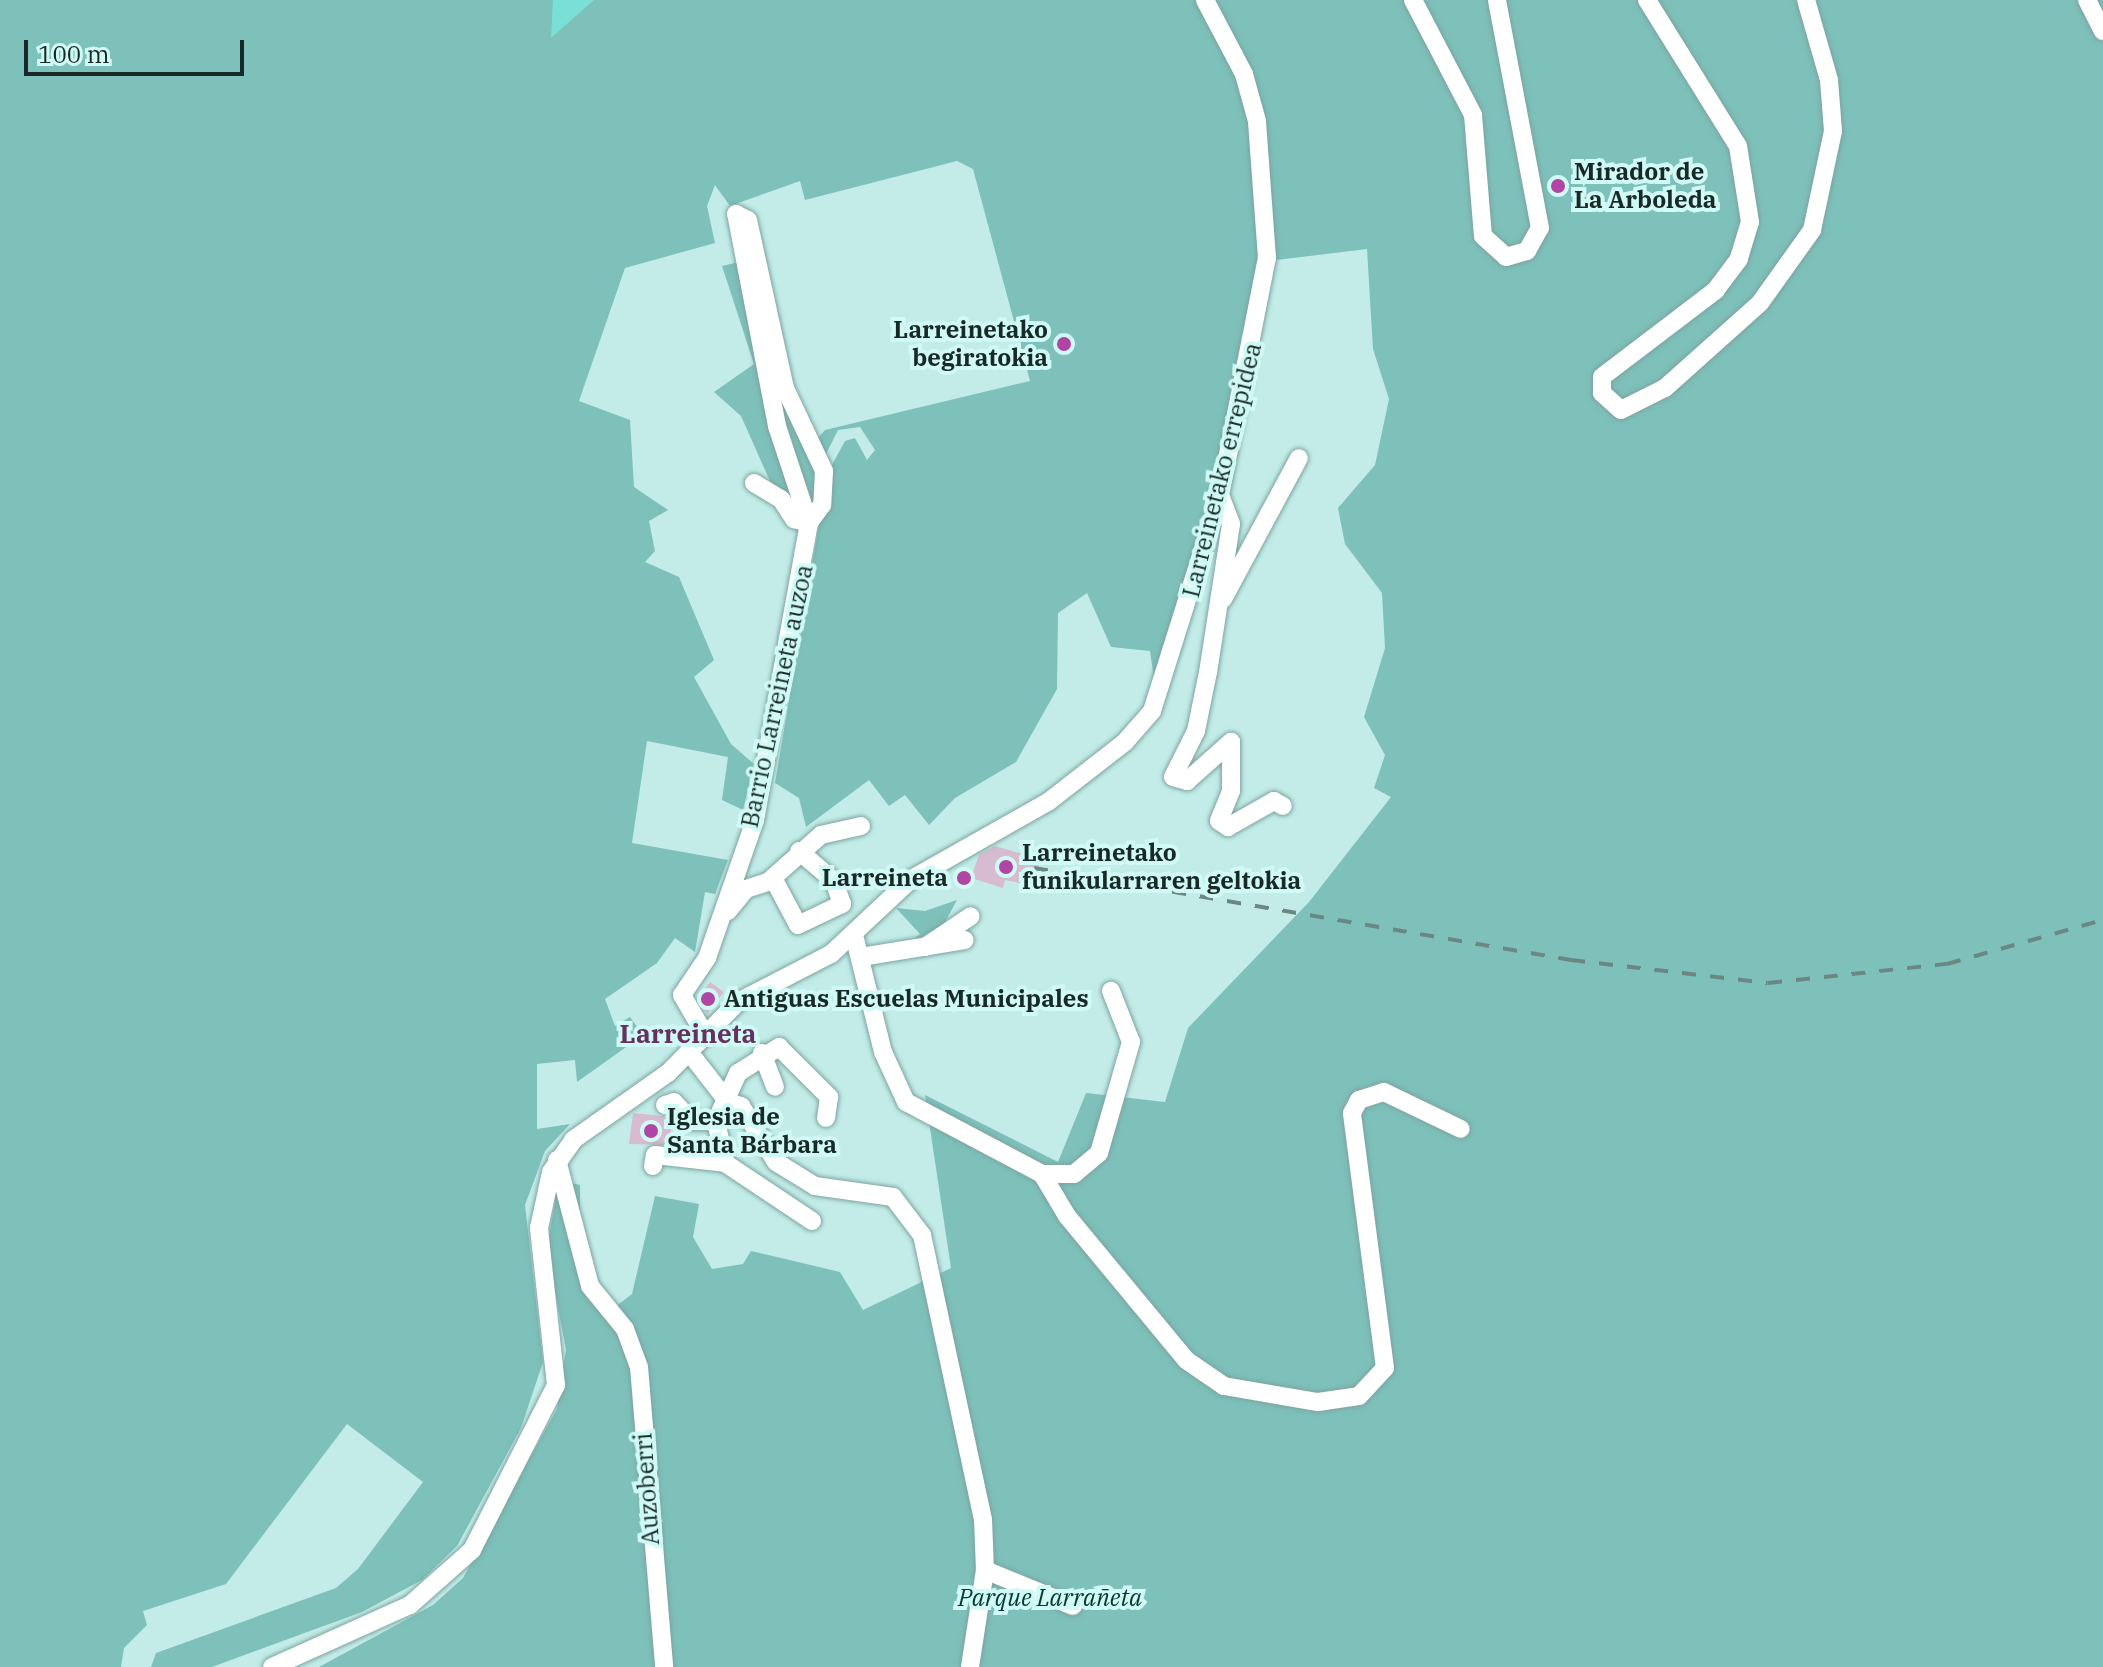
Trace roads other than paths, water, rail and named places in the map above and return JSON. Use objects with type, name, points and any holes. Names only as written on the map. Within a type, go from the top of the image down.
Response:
[{"type":"street","name":"Larreinetako errepidea","points":[[854,935],[910,880],[966,853],[1100,763],[1152,711],[1220,495],[1261,299],[1266,176],[1244,74],[1205,0]]},
{"type":"street","points":[[1413,0],[1473,115],[1483,236],[1506,257],[1527,251],[1540,228],[1497,0]]},
{"type":"street","points":[[1647,0],[1738,146],[1750,222],[1739,259],[1716,290],[1602,377],[1602,393],[1621,410],[1665,388],[1760,303],[1812,230],[1833,131],[1829,80],[1806,0]]},
{"type":"street","points":[[2087,0],[2103,31]]},
{"type":"street","name":"Barrio Larreineta auzoa","points":[[704,1033],[682,995],[707,958],[755,820],[809,523],[822,505],[824,471],[785,388],[748,220],[736,214],[777,426],[809,523]]},
{"type":"street","points":[[1211,627],[1299,458]]},
{"type":"street","points":[[754,483],[781,499],[794,519],[809,523]]},
{"type":"street","points":[[1220,495],[1231,524],[1211,627],[1196,731],[1174,780],[1187,781],[1231,742],[1231,791],[1219,821],[1228,827],[1274,801],[1283,806]]},
{"type":"street","points":[[721,913],[746,889],[773,878],[799,851],[833,830],[861,826]]},
{"type":"street","points":[[773,878],[798,925],[842,904],[834,881],[799,851]]},
{"type":"street","points":[[912,954],[971,916]]},
{"type":"street","points":[[272,1667],[410,1605],[460,1566],[546,1412],[557,1362],[539,1228],[557,1160],[590,1125],[689,1052],[704,1033],[750,994],[854,935],[883,1052],[906,1102],[1042,1174],[1074,1174],[1099,1153],[1130,1050],[1111,991]]},
{"type":"street","points":[[861,957],[912,954],[965,940]]},
{"type":"street","points":[[725,1163],[716,1121],[728,1102],[738,1073],[762,1053],[785,1049],[822,1081],[829,1097],[826,1118]]},
{"type":"street","points":[[689,1052],[728,1102],[741,1106],[781,1189],[776,1198]]},
{"type":"street","points":[[762,1053],[775,1087]]},
{"type":"street","points":[[1042,1174],[1067,1216],[1186,1360],[1224,1386],[1318,1402],[1359,1396],[1385,1368],[1352,1113],[1359,1100],[1384,1092],[1461,1129]]},
{"type":"street","points":[[665,1105],[674,1102],[691,1121],[716,1121]]},
{"type":"street","points":[[764,1151],[815,1186],[893,1197],[924,1245],[980,1492],[985,1570],[970,1667]]},
{"type":"street","points":[[653,1166],[655,1155],[725,1163],[812,1221]]},
{"type":"street","name":"Auzoberri","points":[[557,1160],[590,1286],[620,1323],[639,1367],[664,1667]]},
{"type":"street","points":[[985,1570],[1073,1606]]},
{"type":"street","points":[[255,1667],[340,1638]]},
{"type":"railway","points":[[1034,868],[1571,960],[1768,983],[1947,964],[2103,920]]},
{"type":"place","name":"Mirador de La Arboleda","points":[[1558,186]]},
{"type":"place","name":"Larreinetako begiratokia","points":[[1064,344]]},
{"type":"place","name":"Larreinetako funikularraren geltokia","points":[[1006,867]]},
{"type":"place","name":"Larreineta","points":[[964,878]]},
{"type":"place","name":"Antiguas Escuelas Municipales","points":[[708,999]]},
{"type":"place","name":"Iglesia de Santa Bárbara","points":[[651,1131]]},
{"type":"district","name":"Larreineta","points":[[688,1034]]},
{"type":"park label","name":"Parque Larrañeta","points":[[1050,1598]]}]
